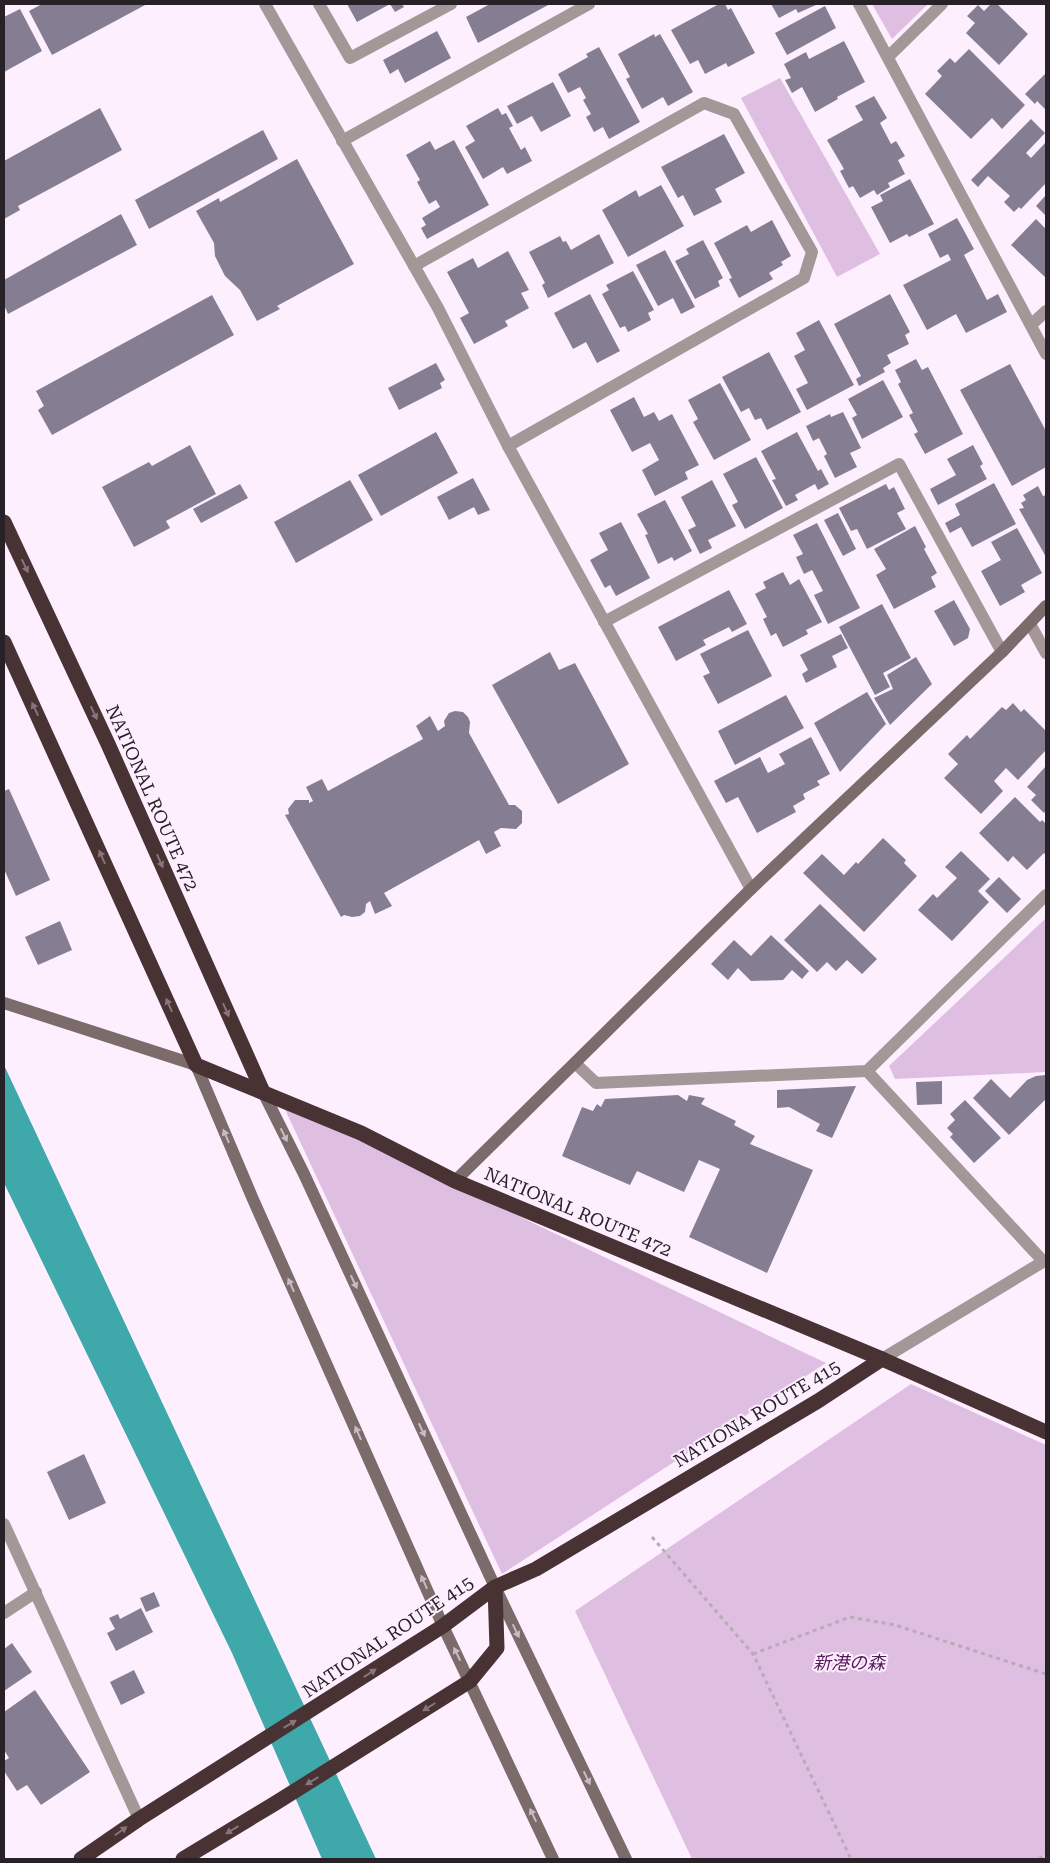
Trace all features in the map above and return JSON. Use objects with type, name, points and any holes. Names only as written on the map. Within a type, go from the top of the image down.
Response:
[{"type":"highway","name":"NATIONAL ROUTE 472","points":[[4,522],[108,744],[263,1092]]},
{"type":"highway","points":[[4,642],[196,1065]]},
{"type":"highway","name":"NATIONAL ROUTE 472","points":[[196,1065],[362,1133],[455,1181],[882,1360]]},
{"type":"highway","points":[[882,1360],[1046,1432]]},
{"type":"highway","name":"NATIONA ROUTE 415","points":[[495,1587],[553,1560],[818,1401],[882,1360]]},
{"type":"highway","name":"NATIONAL ROUTE 415","points":[[82,1859],[139,1819],[443,1626],[495,1587]]},
{"type":"highway","name":"NATIONAL ROUTE 415","points":[[183,1859],[470,1681],[497,1648],[495,1587]]},
{"type":"street","points":[[265,4],[438,308],[508,446],[752,889]]},
{"type":"street","points":[[319,4],[350,58],[451,4]]},
{"type":"street","points":[[342,140],[589,4]]},
{"type":"street","points":[[859,4],[1046,354]]},
{"type":"street","points":[[888,57],[942,4]]},
{"type":"street","points":[[414,266],[704,104],[734,114],[812,252],[804,278],[508,446]]},
{"type":"street","points":[[1031,325],[1046,311]]},
{"type":"street","points":[[604,622],[899,464],[1002,652]]},
{"type":"street","points":[[455,1181],[752,889],[1002,652],[1046,606]]},
{"type":"street","points":[[1030,624],[1046,652]]},
{"type":"street","points":[[575,1063],[596,1083],[867,1071],[1046,895]]},
{"type":"street","points":[[4,1003],[196,1065],[252,1197],[443,1626],[553,1859]]},
{"type":"street","points":[[867,1071],[1045,1260],[882,1360]]},
{"type":"street","points":[[263,1092],[304,1174],[495,1587],[626,1859]]},
{"type":"street","points":[[4,1524],[139,1819]]},
{"type":"street","points":[[4,1613],[36,1592]]},
{"type":"path","points":[[652,1537],[753,1654],[851,1859]]},
{"type":"path","points":[[753,1654],[850,1617],[895,1625],[1046,1674]]},
{"type":"path","points":[[1039,1859],[1046,1853]]},
{"type":"green space","points":[[872,4],[928,4],[892,39]]},
{"type":"green space","points":[[780,78],[880,254],[837,277],[741,98]]},
{"type":"green space","points":[[1046,918],[1046,1072],[895,1079],[889,1066]]},
{"type":"green space","points":[[282,1103],[826,1363],[502,1574]]},
{"type":"green space","name":"新港の森","points":[[911,1384],[1046,1445],[1046,1859],[692,1859],[575,1611]]},
{"type":"water","points":[[4,1065],[376,1859],[322,1859],[232,1653],[4,1183]]},
{"type":"building","points":[[42,4],[147,4],[52,55],[29,11]]},
{"type":"building","points":[[347,4],[390,4],[357,22]]},
{"type":"building","points":[[390,4],[402,4],[404,7],[395,12]]},
{"type":"building","points":[[490,4],[550,4],[478,43],[466,17]]},
{"type":"building","points":[[719,4],[725,4],[728,10],[731,8],[755,53],[728,67],[726,63],[705,74],[698,60],[690,64],[671,30]]},
{"type":"building","points":[[771,4],[818,4],[798,13],[796,9],[779,18]]},
{"type":"building","points":[[991,4],[997,4],[1028,34],[999,65],[966,33],[975,23],[967,16],[978,5],[984,11]]},
{"type":"building","points":[[825,6],[836,28],[787,55],[775,33]]},
{"type":"building","points":[[20,9],[42,51],[4,72],[4,17]]},
{"type":"building","points":[[437,31],[451,58],[405,83],[398,69],[390,74],[383,60]]},
{"type":"building","points":[[654,34],[655,37],[660,34],[693,92],[668,106],[663,97],[642,109],[626,79],[630,77],[618,54]]},
{"type":"building","points":[[844,41],[865,82],[837,97],[838,99],[815,112],[802,87],[792,93],[785,80],[791,78],[784,64],[806,52],[809,59]]},
{"type":"building","points":[[599,47],[640,122],[609,139],[603,127],[594,132],[586,117],[591,114],[583,100],[586,98],[580,87],[568,93],[558,74],[588,57],[586,54]]},
{"type":"building","points":[[969,49],[1025,105],[1002,129],[992,118],[971,139],[925,94],[942,76],[937,71],[950,58],[955,63]]},
{"type":"building","points":[[1046,73],[1046,110],[1037,101],[1035,104],[1025,94]]},
{"type":"building","points":[[553,82],[571,116],[541,132],[532,116],[517,124],[507,106]]},
{"type":"building","points":[[874,96],[887,118],[880,123],[891,144],[896,141],[905,156],[898,160],[905,174],[888,183],[890,187],[877,195],[874,190],[860,198],[853,186],[849,188],[840,171],[844,169],[827,140],[863,120],[855,106]]},
{"type":"building","points":[[100,108],[122,150],[18,206],[20,210],[4,219],[4,161]]},
{"type":"building","points":[[498,108],[502,115],[506,113],[513,126],[509,128],[521,150],[525,147],[532,161],[507,174],[503,167],[483,179],[465,147],[475,141],[466,126]]},
{"type":"building","points":[[1031,119],[1045,133],[1026,153],[1031,158],[1046,142],[1046,183],[1021,209],[1019,207],[1014,212],[1004,202],[1010,196],[988,176],[978,187],[971,180]]},
{"type":"building","points":[[263,130],[278,159],[149,229],[135,200]]},
{"type":"building","points":[[724,134],[745,173],[715,189],[722,202],[694,216],[683,195],[678,198],[661,167]]},
{"type":"building","points":[[454,140],[489,205],[427,239],[421,228],[426,225],[422,218],[440,207],[436,200],[429,204],[417,182],[420,180],[406,155],[430,141],[435,150]]},
{"type":"building","points":[[297,159],[354,264],[277,306],[280,309],[257,321],[240,290],[225,276],[215,256],[214,243],[196,211],[219,198],[220,202]]},
{"type":"building","points":[[910,179],[934,224],[909,237],[907,234],[890,243],[871,207],[883,201],[880,195]]},
{"type":"building","points":[[661,185],[684,226],[628,257],[602,210],[636,190],[639,197]]},
{"type":"building","points":[[1046,195],[1046,216],[1036,206]]},
{"type":"building","points":[[121,214],[137,245],[8,314],[4,305],[4,280]]},
{"type":"building","points":[[957,218],[974,249],[964,255],[987,300],[998,294],[1007,312],[966,333],[956,314],[927,330],[903,285],[951,260],[948,254],[940,258],[928,234]]},
{"type":"building","points":[[1036,219],[1046,229],[1046,278],[1011,245]]},
{"type":"building","points":[[772,220],[791,256],[781,262],[783,265],[769,273],[773,279],[739,298],[729,279],[732,278],[714,243],[747,225],[751,232]]},
{"type":"building","points":[[599,234],[614,263],[548,298],[542,285],[545,283],[529,252],[560,236],[563,242],[566,241],[571,250]]},
{"type":"building","points":[[703,240],[723,278],[718,281],[720,286],[695,299],[675,261],[689,254],[686,249]]},
{"type":"building","points":[[665,250],[695,307],[681,314],[673,298],[658,306],[636,265]]},
{"type":"building","points":[[508,251],[529,290],[521,293],[529,308],[505,321],[508,326],[474,344],[460,318],[469,313],[447,272],[473,258],[478,268]]},
{"type":"building","points":[[633,271],[654,310],[648,313],[651,320],[628,332],[625,326],[620,328],[602,294],[609,290],[606,285]]},
{"type":"building","points":[[590,294],[620,351],[597,363],[586,342],[573,349],[554,313]]},
{"type":"building","points":[[890,294],[910,332],[905,335],[909,344],[887,355],[891,363],[883,368],[885,372],[859,386],[856,379],[861,376],[834,324]]},
{"type":"building","points":[[212,295],[234,335],[52,435],[38,410],[44,406],[36,391]]},
{"type":"building","points":[[819,320],[854,385],[807,410],[796,389],[808,383],[794,356],[805,350],[796,333]]},
{"type":"building","points":[[769,352],[801,412],[767,430],[761,418],[755,420],[749,408],[741,412],[722,377]]},
{"type":"building","points":[[916,359],[922,370],[928,367],[963,434],[925,454],[914,434],[918,432],[909,415],[913,413],[898,384],[901,382],[895,370]]},
{"type":"building","points":[[436,363],[445,380],[440,383],[442,388],[399,410],[388,388]]},
{"type":"building","points":[[1010,364],[1046,431],[1046,467],[1012,486],[960,390]]},
{"type":"building","points":[[883,380],[903,417],[862,439],[852,418],[857,415],[848,399]]},
{"type":"building","points":[[720,383],[751,440],[714,460],[693,422],[698,419],[688,400]]},
{"type":"building","points":[[634,397],[644,417],[654,412],[659,421],[672,414],[699,465],[685,472],[688,479],[655,496],[642,470],[659,460],[650,443],[632,452],[610,410]]},
{"type":"building","points":[[843,412],[861,448],[850,453],[857,467],[835,478],[824,456],[827,454],[819,438],[813,441],[806,426],[830,414],[831,417]]},
{"type":"building","points":[[436,432],[458,473],[381,516],[358,475]]},
{"type":"building","points":[[797,432],[818,471],[821,469],[829,484],[818,490],[815,484],[795,495],[798,500],[786,506],[772,480],[776,479],[761,451]]},
{"type":"building","points":[[190,445],[216,494],[166,521],[170,528],[134,547],[102,487],[149,462],[152,466]]},
{"type":"building","points":[[973,445],[983,464],[980,466],[987,479],[938,505],[930,489],[956,475],[947,459]]},
{"type":"building","points":[[756,457],[783,508],[745,529],[732,505],[738,502],[723,474]]},
{"type":"building","points":[[473,478],[490,510],[478,515],[474,507],[449,520],[437,497]]},
{"type":"building","points":[[350,480],[373,520],[296,563],[274,522]]},
{"type":"building","points":[[712,480],[736,526],[708,540],[712,548],[700,554],[688,530],[696,526],[681,497]]},
{"type":"building","points":[[994,483],[1016,524],[972,547],[961,527],[950,533],[945,523],[960,515],[955,504]]},
{"type":"building","points":[[240,484],[248,498],[201,523],[193,509]]},
{"type":"building","points":[[886,484],[889,490],[894,487],[905,509],[897,513],[906,529],[867,549],[857,529],[851,531],[839,508]]},
{"type":"building","points":[[1038,486],[1043,496],[1046,495],[1046,557],[1019,509],[1024,508],[1021,503],[1026,500],[1023,495]]},
{"type":"building","points":[[665,500],[692,551],[674,561],[672,557],[658,564],[645,535],[648,534],[637,514]]},
{"type":"building","points":[[838,513],[856,549],[843,556],[824,520]]},
{"type":"building","points":[[621,522],[650,578],[616,596],[610,585],[605,588],[590,560],[608,550],[599,533]]},
{"type":"building","points":[[817,523],[860,608],[828,624],[814,595],[823,591],[812,570],[804,574],[796,557],[803,554],[793,535]]},
{"type":"building","points":[[915,526],[926,547],[924,549],[937,573],[931,577],[936,587],[894,609],[876,575],[886,569],[874,549]]},
{"type":"building","points":[[1017,528],[1042,573],[1021,585],[1025,592],[1000,606],[981,571],[1001,560],[991,542]]},
{"type":"building","points":[[783,572],[790,585],[799,579],[822,622],[806,630],[808,634],[783,647],[776,633],[771,636],[763,619],[767,617],[755,594],[766,588],[763,582]]},
{"type":"building","points":[[729,590],[747,624],[732,632],[729,627],[703,640],[706,645],[676,661],[658,627]]},
{"type":"building","points":[[954,600],[970,629],[968,638],[954,646],[934,611]]},
{"type":"building","points":[[882,604],[911,658],[883,673],[890,687],[875,695],[839,627]]},
{"type":"building","points":[[748,630],[772,676],[718,704],[703,676],[710,673],[700,654]]},
{"type":"building","points":[[841,634],[848,648],[832,656],[837,667],[806,683],[802,674],[808,670],[800,655]]},
{"type":"building","points":[[550,652],[559,670],[575,663],[629,764],[558,804],[492,685]]},
{"type":"building","points":[[916,657],[932,684],[890,725],[874,698],[893,689],[887,675]]},
{"type":"building","points":[[867,692],[886,724],[840,772],[814,723]]},
{"type":"building","points":[[786,695],[804,728],[735,765],[718,731]]},
{"type":"building","points":[[1013,703],[1021,712],[1024,709],[1046,731],[1046,750],[1018,780],[1006,768],[994,781],[1003,791],[981,814],[944,778],[958,764],[948,754],[967,735],[970,739],[1002,707],[1006,710]]},
{"type":"building","points":[[455,711],[463,712],[468,717],[470,722],[469,733],[509,805],[515,805],[522,811],[522,823],[516,829],[501,828],[494,832],[501,846],[486,854],[479,840],[384,893],[392,906],[375,914],[370,901],[366,904],[365,912],[360,916],[344,915],[341,917],[285,815],[289,814],[288,809],[295,800],[309,800],[309,803],[313,801],[306,787],[322,779],[328,791],[423,739],[416,726],[430,716],[438,731],[445,726],[444,721],[449,713]]},
{"type":"building","points":[[811,737],[830,774],[817,781],[820,785],[803,794],[805,799],[793,806],[796,812],[757,833],[738,797],[726,803],[714,781],[760,757],[768,773],[785,764],[779,754]]},
{"type":"building","points":[[1046,766],[1046,810],[1044,813],[1031,800],[1036,795],[1027,787]]},
{"type":"building","points":[[9,789],[50,880],[16,896],[4,869],[4,791]]},
{"type":"building","points":[[1015,797],[1040,822],[1042,820],[1046,824],[1046,856],[1044,853],[1027,870],[1013,856],[1008,862],[979,833]]},
{"type":"building","points":[[883,838],[906,860],[904,863],[917,876],[864,932],[803,873],[822,854],[844,875],[856,862],[858,864]]},
{"type":"building","points":[[961,851],[990,879],[978,891],[989,902],[952,941],[918,910],[933,894],[937,898],[957,878],[945,867]]},
{"type":"building","points":[[999,877],[1021,899],[1007,913],[985,891]]},
{"type":"building","points":[[820,904],[877,959],[862,974],[847,960],[836,971],[827,962],[817,972],[784,940]]},
{"type":"building","points":[[60,921],[72,950],[38,965],[25,937]]},
{"type":"building","points":[[771,935],[809,971],[802,979],[792,970],[783,980],[751,981],[738,968],[728,980],[711,964],[734,940],[751,956]]},
{"type":"building","points":[[1046,1075],[1046,1099],[1009,1135],[973,1098],[991,1079],[1010,1098],[1027,1080],[1036,1076]]},
{"type":"building","points":[[942,1081],[942,1104],[917,1105],[916,1082]]},
{"type":"building","points":[[856,1086],[832,1138],[816,1131],[820,1124],[789,1107],[777,1108],[777,1090]]},
{"type":"building","points":[[678,1095],[687,1101],[689,1095],[705,1098],[701,1104],[736,1121],[734,1125],[755,1136],[750,1144],[813,1170],[767,1273],[689,1237],[720,1169],[699,1160],[684,1192],[637,1171],[630,1185],[562,1156],[582,1107],[593,1111],[597,1104],[601,1107],[605,1099]]},
{"type":"building","points":[[965,1100],[1001,1138],[974,1163],[950,1137],[953,1134],[947,1128],[955,1120],[950,1114]]},
{"type":"building","points":[[84,1454],[106,1503],[69,1520],[47,1472]]},
{"type":"building","points":[[154,1592],[160,1606],[146,1612],[140,1598]]},
{"type":"building","points":[[141,1608],[153,1632],[116,1651],[107,1633],[115,1629],[109,1618],[118,1614],[120,1619]]},
{"type":"building","points":[[12,1643],[32,1672],[4,1691],[4,1649]]},
{"type":"building","points":[[134,1670],[145,1693],[121,1705],[110,1682]]},
{"type":"building","points":[[35,1690],[90,1772],[41,1805],[27,1785],[17,1791],[4,1771],[4,1761],[9,1758],[4,1750],[4,1712]]}]
